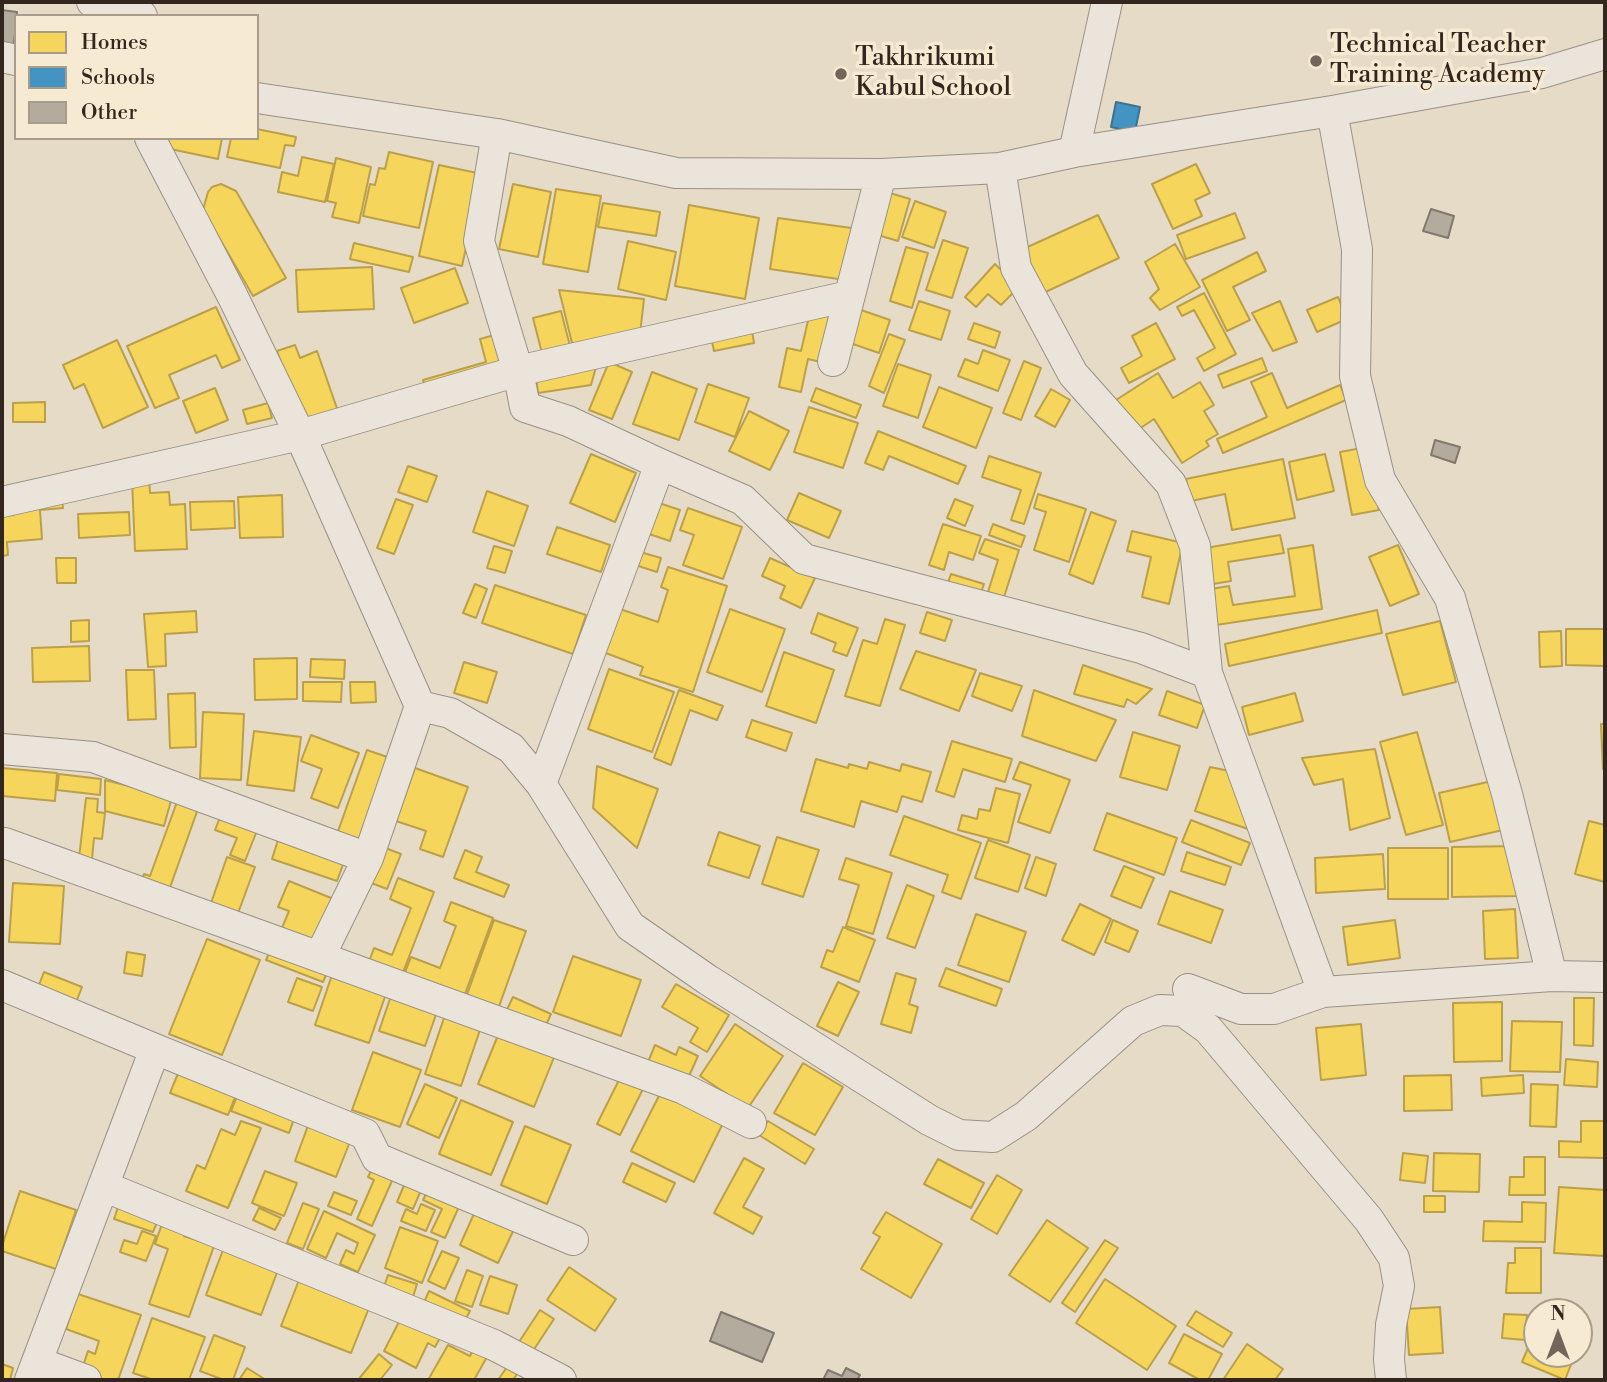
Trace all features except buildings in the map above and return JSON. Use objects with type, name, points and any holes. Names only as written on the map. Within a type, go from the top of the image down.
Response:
[{"type":"street","points":[[92,2],[135,14]]},
{"type":"street","points":[[1074,152],[1107,2]]},
{"type":"street","points":[[259,98],[497,134],[676,173],[881,174],[1000,168],[1074,152],[1542,74],[1605,54]]},
{"type":"street","points":[[1332,111],[1357,249],[1355,376],[1380,480],[1450,598],[1507,794],[1552,976]]},
{"type":"street","points":[[497,134],[479,241],[518,372],[525,407],[568,421],[743,500],[804,559],[1141,648],[1207,673]]},
{"type":"street","points":[[151,140],[233,297],[300,435],[420,706],[368,858],[320,956]]},
{"type":"street","points":[[1000,168],[1016,268],[1073,374],[1171,484],[1195,546],[1207,673],[1323,992]]},
{"type":"street","points":[[833,361],[881,174]]},
{"type":"street","points":[[2,502],[300,435],[518,372],[849,296]]},
{"type":"street","points":[[541,784],[660,464]]},
{"type":"street","points":[[420,706],[450,713],[510,748],[541,784],[630,926],[720,988],[929,1120],[959,1135],[993,1137],[1026,1116],[1133,1021],[1160,1010],[1183,1011],[1208,1029],[1368,1220],[1394,1258],[1399,1286],[1391,1325],[1391,1380]]},
{"type":"street","points":[[2,749],[93,757],[368,858]]},
{"type":"street","points":[[5,843],[684,1089],[751,1123]]},
{"type":"street","points":[[1188,989],[1241,1009],[1274,1009],[1323,992],[1552,976],[1605,977]]},
{"type":"street","points":[[2,985],[365,1133],[377,1158],[573,1240]]},
{"type":"street","points":[[86,1380],[34,1371],[155,1049]]},
{"type":"street","points":[[103,1186],[494,1345],[561,1380]]},
{"type":"place","name":"Technical Teacher Training Academy","points":[[1316,61]]},
{"type":"place","name":"Takhrikumi Kabul School","points":[[841,74]]}]
